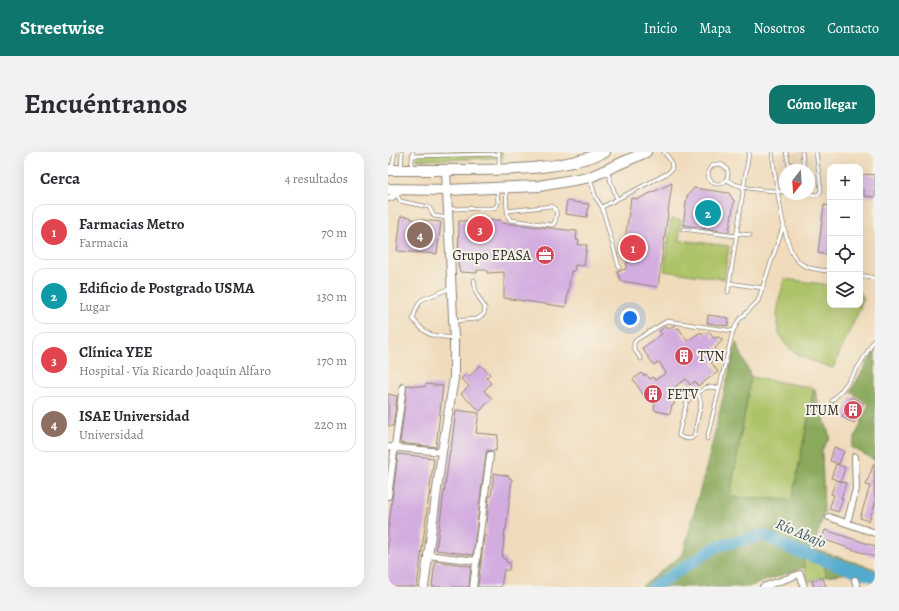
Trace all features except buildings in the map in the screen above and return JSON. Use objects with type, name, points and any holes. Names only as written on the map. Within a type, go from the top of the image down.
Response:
[{"type":"main road","points":[[398,170],[499,170],[539,167],[569,163],[605,152]]},
{"type":"main road","points":[[395,191],[540,186],[590,177],[646,152]]},
{"type":"street","points":[[424,587],[427,555],[454,378],[454,338],[446,170]]},
{"type":"street","points":[[388,198],[393,197],[395,191]]},
{"type":"street","points":[[388,496],[391,447],[403,387]]},
{"type":"street","points":[[391,447],[442,452]]},
{"type":"street","points":[[473,587],[490,455]]},
{"type":"street","points":[[847,523],[856,489],[855,457]]},
{"type":"street","points":[[829,518],[875,532]]},
{"type":"street","points":[[427,555],[476,562]]},
{"type":"street","points":[[763,587],[800,574],[804,587]]},
{"type":"street","points":[[854,580],[857,587]]},
{"type":"lane","points":[[394,152],[398,170]]},
{"type":"lane","points":[[398,170],[402,152]]},
{"type":"lane","points":[[398,170],[412,156],[412,152]]},
{"type":"lane","points":[[434,152],[437,156]]},
{"type":"lane","points":[[602,207],[668,173],[672,169],[671,161],[664,152]]},
{"type":"lane","points":[[728,292],[749,152]]},
{"type":"lane","points":[[772,152],[784,224],[790,250],[796,260],[806,266],[817,270],[827,271]]},
{"type":"lane","points":[[786,152],[789,164]]},
{"type":"lane","points":[[802,152],[803,164]]},
{"type":"lane","points":[[815,195],[820,193],[821,190],[816,152]]},
{"type":"lane","points":[[412,156],[498,153],[499,170]]},
{"type":"lane","points":[[716,164],[719,164],[724,167],[727,173],[726,179],[718,184],[712,182],[708,177],[708,170],[716,164]]},
{"type":"lane","points":[[607,170],[617,199]]},
{"type":"lane","points":[[590,177],[596,198],[602,207],[619,267]]},
{"type":"lane","points":[[726,179],[731,183],[743,187],[778,191]]},
{"type":"lane","points":[[502,188],[508,217],[510,220],[551,224],[554,224],[556,220],[556,211],[552,206],[507,211]]},
{"type":"lane","points":[[395,191],[400,201],[429,207],[434,216],[496,207],[502,188]]},
{"type":"lane","points":[[707,439],[733,331],[739,320],[758,301],[784,224]]},
{"type":"lane","points":[[683,230],[750,235]]},
{"type":"lane","points":[[863,276],[875,278]]},
{"type":"lane","points":[[453,321],[477,319],[484,314],[485,308],[476,293],[474,280]]},
{"type":"lane","points":[[730,283],[763,288]]},
{"type":"lane","points":[[452,288],[421,300],[416,308],[413,319],[422,330],[433,336],[454,338]]},
{"type":"lane","points":[[641,359],[634,349],[634,343],[667,321],[733,331]]},
{"type":"lane","points":[[832,401],[844,389],[862,362],[875,338]]},
{"type":"lane","points":[[698,392],[701,403],[694,436],[690,440],[682,438],[679,436],[679,433],[685,404],[689,398],[698,392],[708,387],[719,388]]},
{"type":"green space","points":[[418,152],[502,152],[502,158],[417,160]]},
{"type":"green space","points":[[671,219],[681,220],[679,240],[729,246],[724,279],[664,271]]},
{"type":"green space","points":[[784,279],[827,285],[827,308],[860,308],[833,368],[804,358],[792,350],[784,342],[779,333],[777,324],[779,303]]},
{"type":"green space","points":[[736,342],[751,377],[730,497],[792,500],[814,388],[830,437],[822,450],[824,513],[813,549],[875,569],[875,582],[849,573],[826,576],[825,567],[806,555],[802,557],[805,567],[748,587],[641,587],[683,554],[711,449]]},
{"type":"green space","points":[[875,350],[875,461],[851,447],[869,404],[850,392]]},
{"type":"green space","points":[[751,377],[814,388],[792,500],[730,497]]},
{"type":"green space","points":[[806,555],[825,567],[826,576],[808,582],[802,557]]},
{"type":"waterway","name":"Río Abajo","points":[[653,587],[718,546],[764,535],[793,550],[875,577]]},
{"type":"place","name":"Edificio de Postgrado USMA","points":[[708,213]]},
{"type":"place","name":"Clínica YEE","points":[[480,229]]},
{"type":"place","name":"ISAE Universidad","points":[[420,235]]},
{"type":"place","name":"Farmacias Metro","points":[[633,248]]},
{"type":"place","name":"Grupo EPASA","points":[[545,255]]},
{"type":"place","name":"TVN","points":[[684,356]]},
{"type":"place","name":"FETV","points":[[653,394]]},
{"type":"place","name":"ITUM","points":[[853,410]]}]
